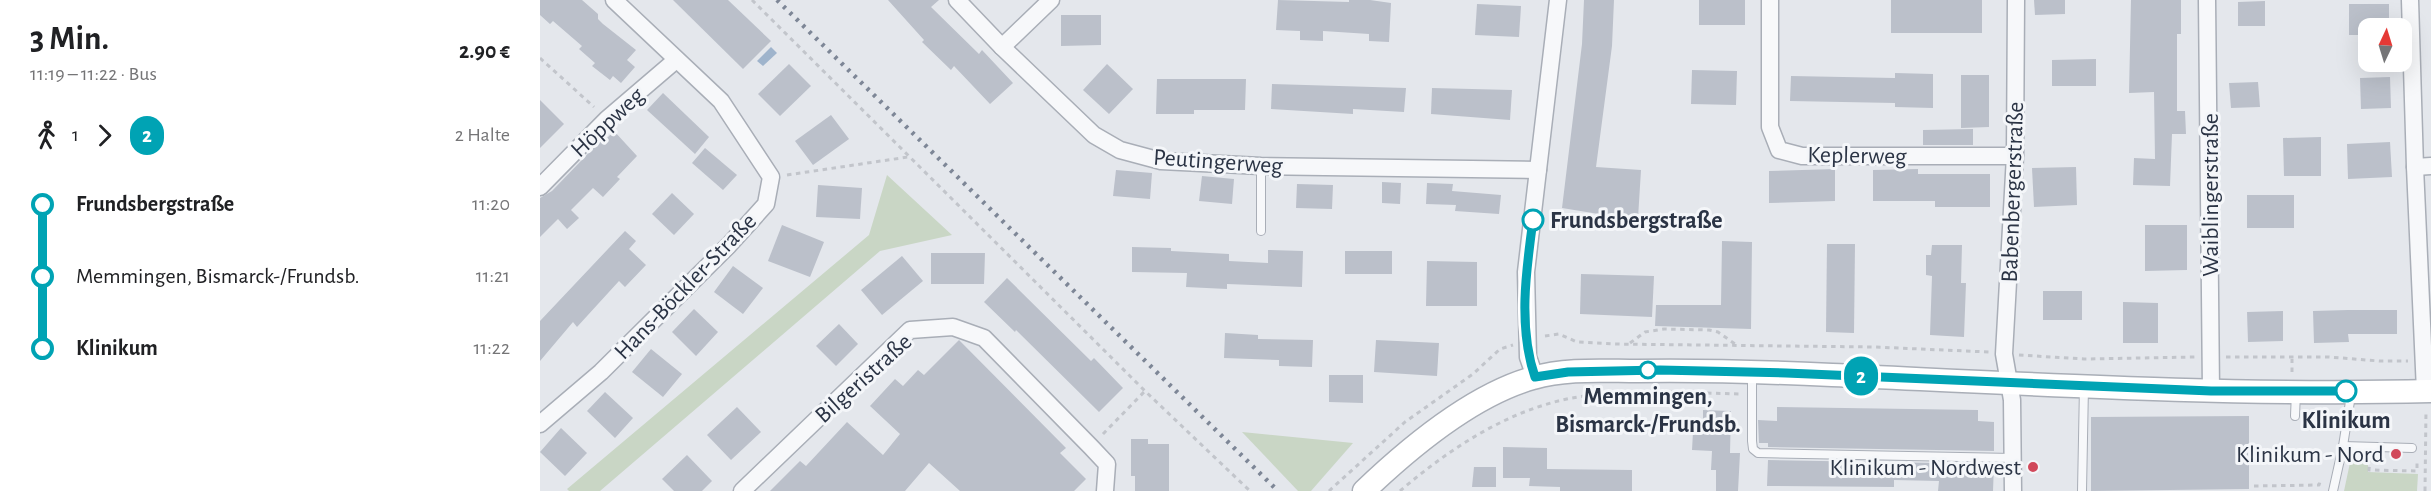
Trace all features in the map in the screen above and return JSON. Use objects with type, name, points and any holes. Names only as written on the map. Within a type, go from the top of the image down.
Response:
[{"type":"street","points":[[614,0],[721,101],[771,177]]},
{"type":"street","name":"Peutingerweg","points":[[957,0],[1002,47],[1094,135],[1120,150],[1161,161],[1538,170]]},
{"type":"street","points":[[1535,377],[1528,357],[1526,295],[1558,0]]},
{"type":"street","name":"Keplerweg","points":[[1770,0],[1770,127],[1779,150],[1802,156],[2015,156]]},
{"type":"street","name":"Babenbergerstraße","points":[[2013,491],[2012,400],[2004,354],[2015,156],[2016,0]]},
{"type":"street","name":"Waiblingerstraße","points":[[2208,0],[2211,391]]},
{"type":"street","points":[[1364,491],[1425,437],[1482,401],[1535,377],[1599,371],[1752,383],[2008,383],[2211,391],[2294,385],[2426,400],[2423,166],[2410,0]]},
{"type":"street","points":[[1002,47],[1047,2]]},
{"type":"street","name":"Höppweg","points":[[540,187],[607,119],[676,60]]},
{"type":"street","name":"Hans-Böckler-Straße","points":[[540,424],[600,372],[729,245],[766,204],[771,177]]},
{"type":"street","name":"Bilgeristraße","points":[[743,491],[910,330],[953,327],[984,338],[1107,464],[1105,491]]},
{"type":"lane","points":[[1261,165],[1261,231]]},
{"type":"lane","points":[[1752,383],[1752,441],[1753,449],[1760,453],[2013,458]]},
{"type":"lane","points":[[2294,385],[2295,416]]},
{"type":"lane","points":[[2082,491],[2084,386]]},
{"type":"lane","points":[[2333,491],[2343,446],[2351,391]]},
{"type":"lane","points":[[2343,446],[2412,448]]},
{"type":"path","points":[[752,0],[1250,491]]},
{"type":"path","points":[[540,58],[607,119]]},
{"type":"path","points":[[771,177],[910,157]]},
{"type":"path","points":[[1738,345],[1729,342],[1718,332],[1709,330],[1664,329],[1645,332],[1629,344],[1874,347],[1983,352]]},
{"type":"path","points":[[2292,359],[2294,385]]},
{"type":"path","points":[[1400,491],[1473,437],[1540,406],[1573,398],[1752,383]]},
{"type":"path","points":[[1091,447],[1145,390]]},
{"type":"path","points":[[2426,439],[2431,439]]},
{"type":"path","points":[[2361,456],[2370,457],[2369,470],[2417,471],[2417,451],[2425,451]]},
{"type":"path","points":[[2318,491],[2322,474]]},
{"type":"path","points":[[2254,486],[2319,485]]},
{"type":"green space","points":[[887,175],[952,235],[880,251],[600,491],[569,491],[567,489],[869,235]]},
{"type":"green space","points":[[1242,432],[1353,443],[1311,491],[1298,491]]},
{"type":"green space","points":[[2351,458],[2368,461],[2368,472],[2418,474],[2417,491],[2344,491]]},
{"type":"water","points":[[771,47],[777,53],[763,66],[757,61]]},
{"type":"building","points":[[540,0],[582,0],[598,14],[598,19],[603,24],[636,50],[627,60],[635,67],[621,83],[613,76],[610,80],[592,66],[595,63],[579,49],[582,46],[553,21],[550,24],[540,15]]},
{"type":"building","points":[[673,0],[728,0],[771,41],[743,69]]},
{"type":"building","points":[[888,0],[939,0],[931,7],[979,54],[982,50],[1013,83],[990,104],[954,66],[951,70],[922,42],[924,40]]},
{"type":"building","points":[[1278,0],[1349,2],[1349,0],[1370,0],[1391,3],[1389,42],[1369,41],[1369,34],[1323,31],[1323,41],[1300,40],[1300,31],[1276,30]]},
{"type":"building","points":[[1584,0],[1614,0],[1612,46],[1596,167],[1641,170],[1638,218],[1562,208],[1582,44]]},
{"type":"building","points":[[1699,0],[1745,0],[1745,25],[1699,25]]},
{"type":"building","points":[[1891,0],[1982,0],[1982,33],[1891,33]]},
{"type":"building","points":[[2034,0],[2065,0],[2065,14],[2035,15]]},
{"type":"building","points":[[2131,0],[2181,0],[2181,34],[2177,34],[2177,111],[2185,111],[2186,134],[2172,134],[2170,186],[2133,185],[2134,158],[2155,159],[2154,92],[2129,93]]},
{"type":"building","points":[[2265,1],[2265,26],[2238,26],[2238,2]]},
{"type":"building","points":[[1477,4],[1521,6],[1519,37],[1475,35]]},
{"type":"building","points":[[2349,4],[2389,4],[2389,18],[2358,18],[2358,35],[2349,35]]},
{"type":"building","points":[[1061,15],[1101,15],[1101,45],[1061,46]]},
{"type":"building","points":[[2096,59],[2096,86],[2052,86],[2052,60]]},
{"type":"building","points":[[789,64],[811,86],[780,116],[758,94]]},
{"type":"building","points":[[1107,64],[1133,89],[1109,114],[1083,90]]},
{"type":"building","points":[[1692,70],[1737,71],[1736,105],[1691,104]]},
{"type":"building","points":[[1895,73],[1933,74],[1933,108],[1895,107],[1895,103],[1790,101],[1791,76],[1895,78]]},
{"type":"building","points":[[1961,75],[1989,75],[1989,127],[1961,128]]},
{"type":"building","points":[[2390,77],[2391,108],[2361,109],[2360,78]]},
{"type":"building","points":[[1157,79],[1246,79],[1245,110],[1194,110],[1194,114],[1156,114]]},
{"type":"building","points":[[2258,82],[2260,107],[2231,108],[2229,83]]},
{"type":"building","points":[[1272,84],[1406,88],[1404,112],[1353,109],[1353,114],[1271,109]]},
{"type":"building","points":[[1432,88],[1512,90],[1510,120],[1431,114]]},
{"type":"building","points":[[663,93],[709,137],[695,154],[647,110]]},
{"type":"building","points":[[540,100],[564,124],[540,148]]},
{"type":"building","points":[[831,115],[849,139],[813,165],[795,141]]},
{"type":"building","points":[[1973,129],[1973,145],[1923,145],[1923,130]]},
{"type":"building","points":[[614,131],[637,156],[617,177],[620,179],[603,197],[593,188],[571,210],[579,218],[567,229],[558,219],[540,237],[540,198],[552,191],[605,136],[607,138]]},
{"type":"building","points":[[2321,137],[2321,176],[2284,176],[2283,138]]},
{"type":"building","points":[[2390,142],[2392,177],[2348,179],[2347,144]]},
{"type":"building","points":[[705,148],[737,175],[723,190],[692,163]]},
{"type":"building","points":[[2076,167],[2077,205],[2034,207],[2032,168]]},
{"type":"building","points":[[1835,169],[1835,201],[1769,203],[1769,171]]},
{"type":"building","points":[[1918,169],[1918,174],[1990,174],[1990,207],[1935,207],[1935,201],[1873,201],[1873,170]]},
{"type":"building","points":[[1116,170],[1152,173],[1150,199],[1113,196]]},
{"type":"building","points":[[1202,176],[1234,179],[1232,204],[1199,201]]},
{"type":"building","points":[[1382,182],[1401,183],[1400,204],[1382,203]]},
{"type":"building","points":[[1427,183],[1453,184],[1452,191],[1501,195],[1499,214],[1455,211],[1456,205],[1426,204]]},
{"type":"building","points":[[1297,184],[1333,185],[1332,209],[1296,208]]},
{"type":"building","points":[[818,185],[862,188],[860,219],[816,217]]},
{"type":"building","points":[[672,193],[694,214],[674,235],[652,214]]},
{"type":"building","points":[[2247,195],[2294,195],[2294,228],[2247,228]]},
{"type":"building","points":[[782,225],[824,242],[810,277],[768,261]]},
{"type":"building","points":[[2145,225],[2187,225],[2187,270],[2145,271]]},
{"type":"building","points":[[625,231],[636,241],[629,249],[646,265],[625,287],[619,281],[577,327],[573,322],[540,361],[540,321]]},
{"type":"building","points":[[1722,241],[1752,242],[1751,329],[1655,326],[1656,305],[1721,305]]},
{"type":"building","points":[[1827,244],[1855,244],[1854,333],[1826,332]]},
{"type":"building","points":[[1932,245],[1962,245],[1961,283],[1966,283],[1964,337],[1930,335],[1932,276],[1926,275],[1926,255],[1931,255]]},
{"type":"building","points":[[1132,247],[1171,248],[1171,251],[1229,254],[1229,261],[1268,263],[1268,250],[1303,251],[1302,287],[1227,284],[1227,289],[1186,287],[1187,273],[1132,272]]},
{"type":"building","points":[[1345,251],[1392,251],[1392,274],[1345,274]]},
{"type":"building","points":[[931,253],[985,253],[984,284],[931,284]]},
{"type":"building","points":[[902,256],[923,281],[882,315],[861,290]]},
{"type":"building","points":[[1427,261],[1477,262],[1477,306],[1426,306]]},
{"type":"building","points":[[733,266],[763,288],[743,314],[714,292]]},
{"type":"building","points":[[1581,274],[1654,276],[1652,317],[1580,314]]},
{"type":"building","points":[[1007,278],[1091,361],[1094,358],[1123,388],[1099,412],[1016,330],[1015,332],[984,302]]},
{"type":"building","points":[[2043,291],[2082,291],[2082,320],[2043,320]]},
{"type":"building","points":[[2123,302],[2158,303],[2158,343],[2123,343]]},
{"type":"building","points":[[694,309],[718,332],[696,356],[672,332]]},
{"type":"building","points":[[2397,310],[2397,334],[2348,334],[2349,342],[2314,343],[2313,311]]},
{"type":"building","points":[[2283,311],[2283,341],[2248,342],[2247,312]]},
{"type":"building","points":[[839,324],[858,344],[836,366],[816,346]]},
{"type":"building","points":[[1225,333],[1258,335],[1258,339],[1313,340],[1312,367],[1279,366],[1279,360],[1224,358]]},
{"type":"building","points":[[959,340],[1066,448],[1060,453],[1086,479],[1074,491],[960,491],[929,463],[905,491],[770,491],[800,461],[806,466],[847,422],[883,455],[900,434],[870,406],[895,379],[903,386],[918,370],[924,375]]},
{"type":"building","points":[[1376,340],[1439,343],[1437,376],[1374,372]]},
{"type":"building","points":[[651,349],[682,374],[663,397],[632,372]]},
{"type":"building","points":[[1329,375],[1363,375],[1363,403],[1329,402]]},
{"type":"building","points":[[605,392],[633,418],[615,438],[587,411]]},
{"type":"building","points":[[737,407],[761,432],[731,460],[707,435]]},
{"type":"building","points":[[1777,407],[1978,410],[1978,421],[1994,422],[1994,451],[1768,447],[1768,443],[1759,443],[1758,420],[1777,421]]},
{"type":"building","points":[[1703,410],[1731,411],[1730,453],[1740,453],[1738,491],[1716,491],[1716,470],[1711,470],[1712,451],[1692,450],[1693,432],[1703,432]]},
{"type":"building","points":[[2249,416],[2249,489],[2091,491],[2091,417]]},
{"type":"building","points":[[561,428],[587,453],[565,476],[540,452]]},
{"type":"building","points":[[1131,439],[1148,439],[1148,444],[1169,444],[1169,491],[1135,491],[1135,476],[1131,476]]},
{"type":"building","points":[[1503,447],[1547,448],[1547,469],[1632,470],[1632,491],[1560,491],[1560,487],[1529,486],[1530,478],[1503,478]]},
{"type":"building","points":[[687,455],[712,481],[702,491],[674,491],[662,479]]},
{"type":"building","points":[[1768,460],[1994,464],[1993,491],[1938,491],[1939,481],[1894,480],[1894,487],[1767,486]]},
{"type":"building","points":[[1474,467],[1496,467],[1496,487],[1472,487]]},
{"type":"railway","points":[[777,0],[1278,491]]},
{"type":"bus line","name":"2","points":[[1533,220],[1526,272],[1526,306],[1528,357],[1535,377],[1568,372],[1660,370],[1786,373],[2211,391],[2346,391]]},
{"type":"place","name":"Frundsbergstraße","points":[[1533,220]]},
{"type":"place","name":"Memmingen, Bismarck-/Frundsb.","points":[[1648,370]]},
{"type":"place","name":"Klinikum","points":[[2346,391]]},
{"type":"place","name":"Klinikum - Nord","points":[[2396,454]]},
{"type":"place","name":"Klinikum - Nordwest","points":[[2033,467]]}]
